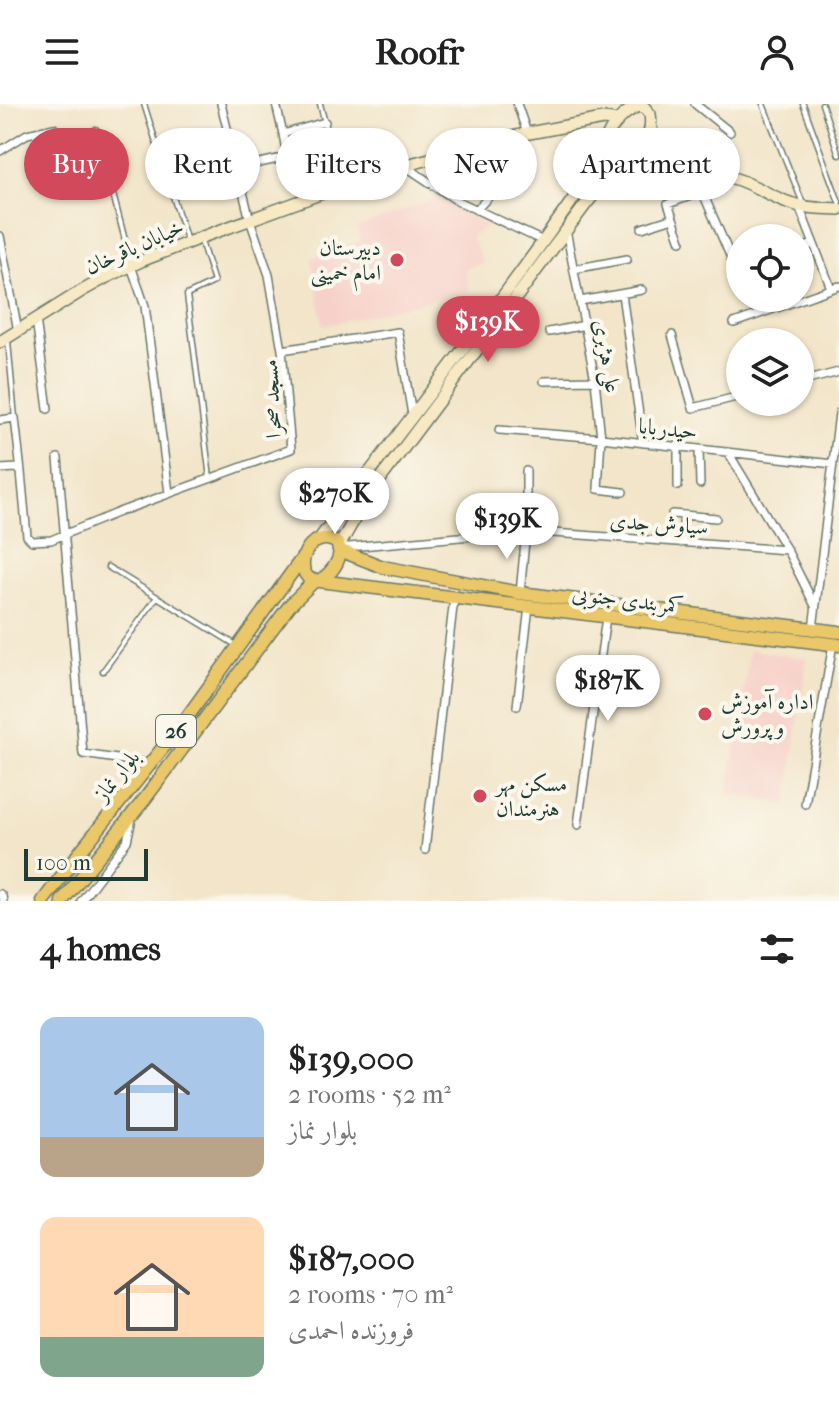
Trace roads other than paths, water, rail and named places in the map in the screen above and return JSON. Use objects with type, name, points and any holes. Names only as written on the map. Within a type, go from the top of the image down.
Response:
[{"type":"main road","points":[[616,123],[627,111],[645,106],[650,114],[651,126]]},
{"type":"main road","name":"خیابان باقرخان","points":[[537,131],[603,119],[616,123]]},
{"type":"main road","name":"26","points":[[613,128],[616,123]]},
{"type":"main road","points":[[740,180],[789,203],[839,209]]},
{"type":"main road","name":"خیابان باقرخان","points":[[8,337],[80,292],[131,266],[304,200]]},
{"type":"main road","name":"26","points":[[303,557],[573,200]]},
{"type":"main road","name":"26","points":[[316,580],[324,579],[335,569],[339,549],[367,497],[589,200]]},
{"type":"main road","points":[[339,512],[344,521],[355,518]]},
{"type":"main road","points":[[318,541],[330,540],[339,549]]},
{"type":"main road","name":"کمربندی جنوبی","points":[[339,549],[383,567],[520,593],[836,638]]},
{"type":"main road","points":[[303,557],[306,577],[316,580]]},
{"type":"main road","name":"بلوار نماز","points":[[43,901],[151,764],[303,557]]},
{"type":"main road","points":[[380,589],[372,581],[373,575],[383,567]]},
{"type":"main road","name":"کمربندی جنوبی","points":[[316,580],[606,617],[722,624]]},
{"type":"main road","name":"بلوار نماز","points":[[62,901],[290,605],[316,580]]},
{"type":"main road","points":[[276,594],[288,595],[290,605]]},
{"type":"main road","points":[[114,810],[130,816]]},
{"type":"street","points":[[221,104],[227,128]]},
{"type":"street","points":[[276,104],[282,128]]},
{"type":"street","points":[[517,104],[525,128]]},
{"type":"street","points":[[695,104],[725,128]]},
{"type":"street","points":[[304,128],[325,122]]},
{"type":"street","points":[[0,151],[24,136]]},
{"type":"street","points":[[409,169],[456,200],[543,241]]},
{"type":"street","points":[[245,200],[269,275],[282,350]]},
{"type":"street","points":[[476,210],[486,200]]},
{"type":"street","points":[[679,200],[668,204],[681,241]]},
{"type":"street","points":[[706,200],[726,247]]},
{"type":"street","points":[[802,206],[807,224]]},
{"type":"street","points":[[642,228],[673,218]]},
{"type":"street","name":"علی هژبری","points":[[566,230],[595,380],[601,438],[598,489],[623,492]]},
{"type":"street","points":[[0,236],[8,337]]},
{"type":"street","points":[[734,323],[835,287],[814,246]]},
{"type":"street","points":[[574,269],[627,259]]},
{"type":"street","points":[[131,266],[145,306],[169,493]]},
{"type":"street","points":[[580,301],[642,290]]},
{"type":"street","points":[[622,294],[643,443]]},
{"type":"street","points":[[36,319],[48,409]]},
{"type":"street","points":[[549,332],[585,325]]},
{"type":"street","name":"مسجد صحرا","points":[[21,472],[27,536],[32,541],[40,542],[64,534],[291,449],[282,350],[398,332],[412,415]]},
{"type":"street","points":[[672,335],[693,408],[726,400]]},
{"type":"street","points":[[814,378],[839,372]]},
{"type":"street","points":[[544,381],[595,380]]},
{"type":"street","points":[[812,635],[839,413]]},
{"type":"street","points":[[0,420],[15,418],[21,472]]},
{"type":"street","name":"حیدربابا","points":[[499,430],[833,464]]},
{"type":"street","points":[[678,448],[678,486]]},
{"type":"street","points":[[699,450],[700,484]]},
{"type":"street","points":[[728,452],[787,550],[816,608]]},
{"type":"street","points":[[58,458],[83,754],[151,764]]},
{"type":"street","points":[[0,469],[11,467],[21,472]]},
{"type":"street","points":[[520,593],[526,531],[526,471]]},
{"type":"street","points":[[672,514],[716,518]]},
{"type":"street","points":[[681,543],[684,515]]},
{"type":"street","name":"سیاوش جدی","points":[[339,549],[526,531],[787,550]]},
{"type":"street","points":[[425,850],[454,598]]},
{"type":"street","points":[[517,706],[529,607]]},
{"type":"street","points":[[578,825],[606,617]]},
{"type":"street","points":[[805,804],[836,638]]},
{"type":"street","points":[[81,901],[127,841],[130,816]]},
{"type":"street","points":[[0,894],[3,901]]},
{"type":"lane","points":[[144,104],[188,243]]},
{"type":"lane","points":[[320,104],[327,128]]},
{"type":"lane","points":[[763,104],[802,206]]},
{"type":"lane","points":[[803,104],[839,202]]},
{"type":"lane","points":[[822,104],[839,155]]},
{"type":"lane","points":[[114,200],[131,266]]},
{"type":"lane","points":[[200,238],[214,282],[187,295],[210,478]]},
{"type":"lane","points":[[8,337],[15,418]]},
{"type":"lane","points":[[108,567],[238,646]]},
{"type":"lane","points":[[103,671],[157,597]]},
{"type":"place","name":"دبیرستان امام خمینی","points":[[397,260]]},
{"type":"place","name":"اداره آموزش و پرورش","points":[[705,714]]},
{"type":"place","name":"مسکن مهر هنرمندان","points":[[480,796]]}]
